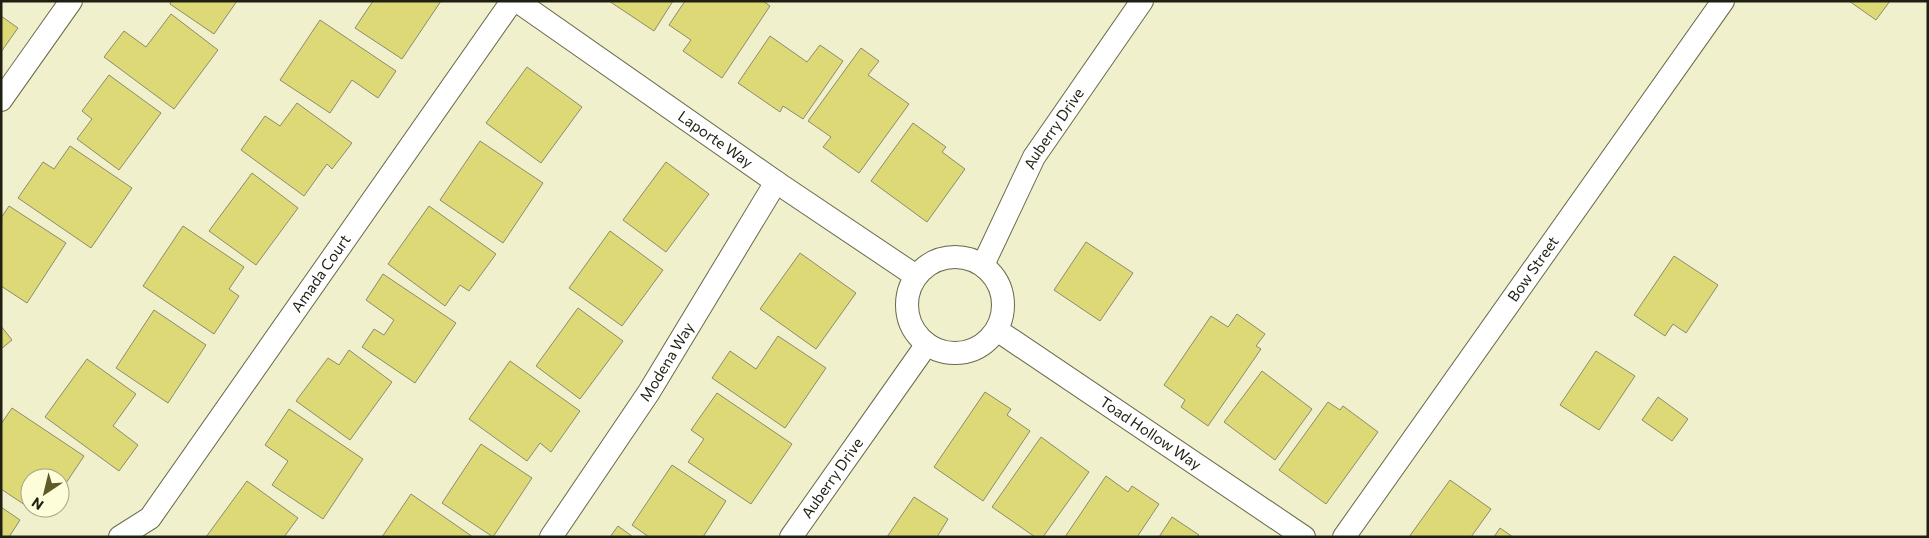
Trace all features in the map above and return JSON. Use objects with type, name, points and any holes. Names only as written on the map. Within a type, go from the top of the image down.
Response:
[{"type":"street","points":[[1,100],[71,1]]},
{"type":"street","name":"Amada Court","points":[[120,537],[150,518],[512,1]]},
{"type":"street","name":"Laporte Way","points":[[517,1],[776,182],[916,276]]},
{"type":"street","name":"Auberry Drive","points":[[983,265],[1034,158],[1142,1]]},
{"type":"street","name":"Bow Street","points":[[1344,537],[1723,1]]},
{"type":"street","name":"Modena Way","points":[[551,537],[649,392],[776,182]]},
{"type":"street","points":[[951,257],[968,258],[983,265],[1001,290],[1003,311],[996,330],[978,347],[959,353],[942,352],[927,344],[914,331],[908,315],[907,298],[916,276],[934,261],[951,257]]},
{"type":"street","name":"Toad Hollow Way","points":[[996,330],[1304,537]]},
{"type":"street","name":"Auberry Drive","points":[[791,537],[927,344]]},
{"type":"building","points":[[171,1],[237,1],[214,34],[170,4]]},
{"type":"building","points":[[373,1],[441,1],[402,59],[355,28]]},
{"type":"building","points":[[609,1],[673,1],[654,31]]},
{"type":"building","points":[[685,1],[763,1],[770,6],[722,78],[683,51],[691,40],[669,25]]},
{"type":"building","points":[[1849,1],[1890,1],[1876,20]]},
{"type":"building","points":[[171,14],[218,50],[174,109],[104,57],[124,31],[146,47]]},
{"type":"building","points":[[1,16],[18,28],[1,52]]},
{"type":"building","points":[[320,20],[396,71],[378,98],[352,80],[330,113],[280,80]]},
{"type":"building","points":[[770,36],[807,62],[820,45],[843,61],[803,119],[783,106],[780,112],[738,83]]},
{"type":"building","points":[[861,48],[879,61],[868,75],[909,104],[859,173],[823,147],[831,137],[808,121]]},
{"type":"building","points":[[527,67],[582,107],[541,163],[486,123]]},
{"type":"building","points":[[109,75],[161,113],[119,170],[77,139],[92,119],[82,111]]},
{"type":"building","points":[[297,103],[352,143],[332,169],[327,164],[304,196],[241,150],[265,116],[280,126]]},
{"type":"building","points":[[913,123],[946,147],[942,152],[965,169],[927,222],[871,181]]},
{"type":"building","points":[[480,141],[543,183],[503,243],[440,200]]},
{"type":"building","points":[[70,146],[132,188],[91,248],[18,198],[43,162],[54,169]]},
{"type":"building","points":[[666,162],[709,194],[666,252],[623,220]]},
{"type":"building","points":[[252,173],[298,208],[256,265],[209,231]]},
{"type":"building","points":[[9,206],[66,243],[27,303],[1,286],[1,218]]},
{"type":"building","points":[[429,206],[496,254],[469,291],[460,285],[445,306],[388,264]]},
{"type":"building","points":[[183,226],[244,267],[229,289],[239,296],[214,334],[143,286]]},
{"type":"building","points":[[610,231],[663,270],[622,326],[569,288]]},
{"type":"building","points":[[1086,242],[1133,273],[1100,321],[1054,290]]},
{"type":"building","points":[[800,253],[856,293],[816,349],[760,309]]},
{"type":"building","points":[[1674,256],[1718,285],[1686,333],[1673,324],[1665,336],[1634,315]]},
{"type":"building","points":[[383,274],[456,323],[415,383],[362,347],[374,329],[384,335],[394,320],[366,300]]},
{"type":"building","points":[[578,308],[623,341],[580,399],[536,366]]},
{"type":"building","points":[[154,310],[206,345],[168,403],[116,368]]},
{"type":"building","points":[[1237,314],[1265,334],[1256,346],[1261,349],[1208,426],[1181,407],[1185,400],[1164,385],[1211,316],[1228,327]]},
{"type":"building","points":[[1,326],[12,340],[1,349]]},
{"type":"building","points":[[778,336],[826,368],[785,428],[712,378],[730,351],[756,369]]},
{"type":"building","points":[[349,350],[392,382],[350,440],[296,401],[328,358],[339,365]]},
{"type":"building","points":[[1596,351],[1635,376],[1599,430],[1560,405]]},
{"type":"building","points":[[87,359],[136,394],[113,426],[138,445],[119,471],[45,417]]},
{"type":"building","points":[[510,361],[580,411],[551,452],[540,443],[527,461],[469,419]]},
{"type":"building","points":[[1262,371],[1312,409],[1275,460],[1224,422]]},
{"type":"building","points":[[985,392],[1011,409],[1007,415],[1030,431],[983,501],[934,467]]},
{"type":"building","points":[[717,393],[792,444],[751,504],[688,462],[704,439],[691,430]]},
{"type":"building","points":[[1658,397],[1688,419],[1672,441],[1642,420]]},
{"type":"building","points":[[1328,402],[1340,410],[1343,406],[1378,432],[1326,504],[1279,470]]},
{"type":"building","points":[[12,408],[84,456],[70,477],[70,468],[20,468],[20,502],[1,489],[1,424]]},
{"type":"building","points":[[289,409],[363,459],[323,519],[272,485],[288,461],[265,445]]},
{"type":"building","points":[[1041,437],[1089,472],[1043,537],[1035,537],[992,507]]},
{"type":"building","points":[[481,444],[532,478],[493,537],[442,503]]},
{"type":"building","points":[[672,465],[726,501],[703,537],[649,537],[632,525]]},
{"type":"building","points":[[1106,476],[1128,492],[1132,486],[1159,504],[1137,537],[1065,537]]},
{"type":"building","points":[[1450,480],[1491,509],[1471,537],[1409,537]]},
{"type":"building","points":[[247,481],[298,518],[284,537],[206,537]]},
{"type":"building","points":[[411,494],[473,537],[382,537]]},
{"type":"building","points":[[914,497],[948,519],[937,537],[887,537]]},
{"type":"building","points":[[1,507],[20,520],[9,537],[1,537]]},
{"type":"building","points":[[1172,517],[1199,535],[1197,537],[1159,537]]},
{"type":"building","points":[[618,526],[633,537],[610,537]]},
{"type":"building","points":[[1500,528],[1513,537],[1494,537]]}]
